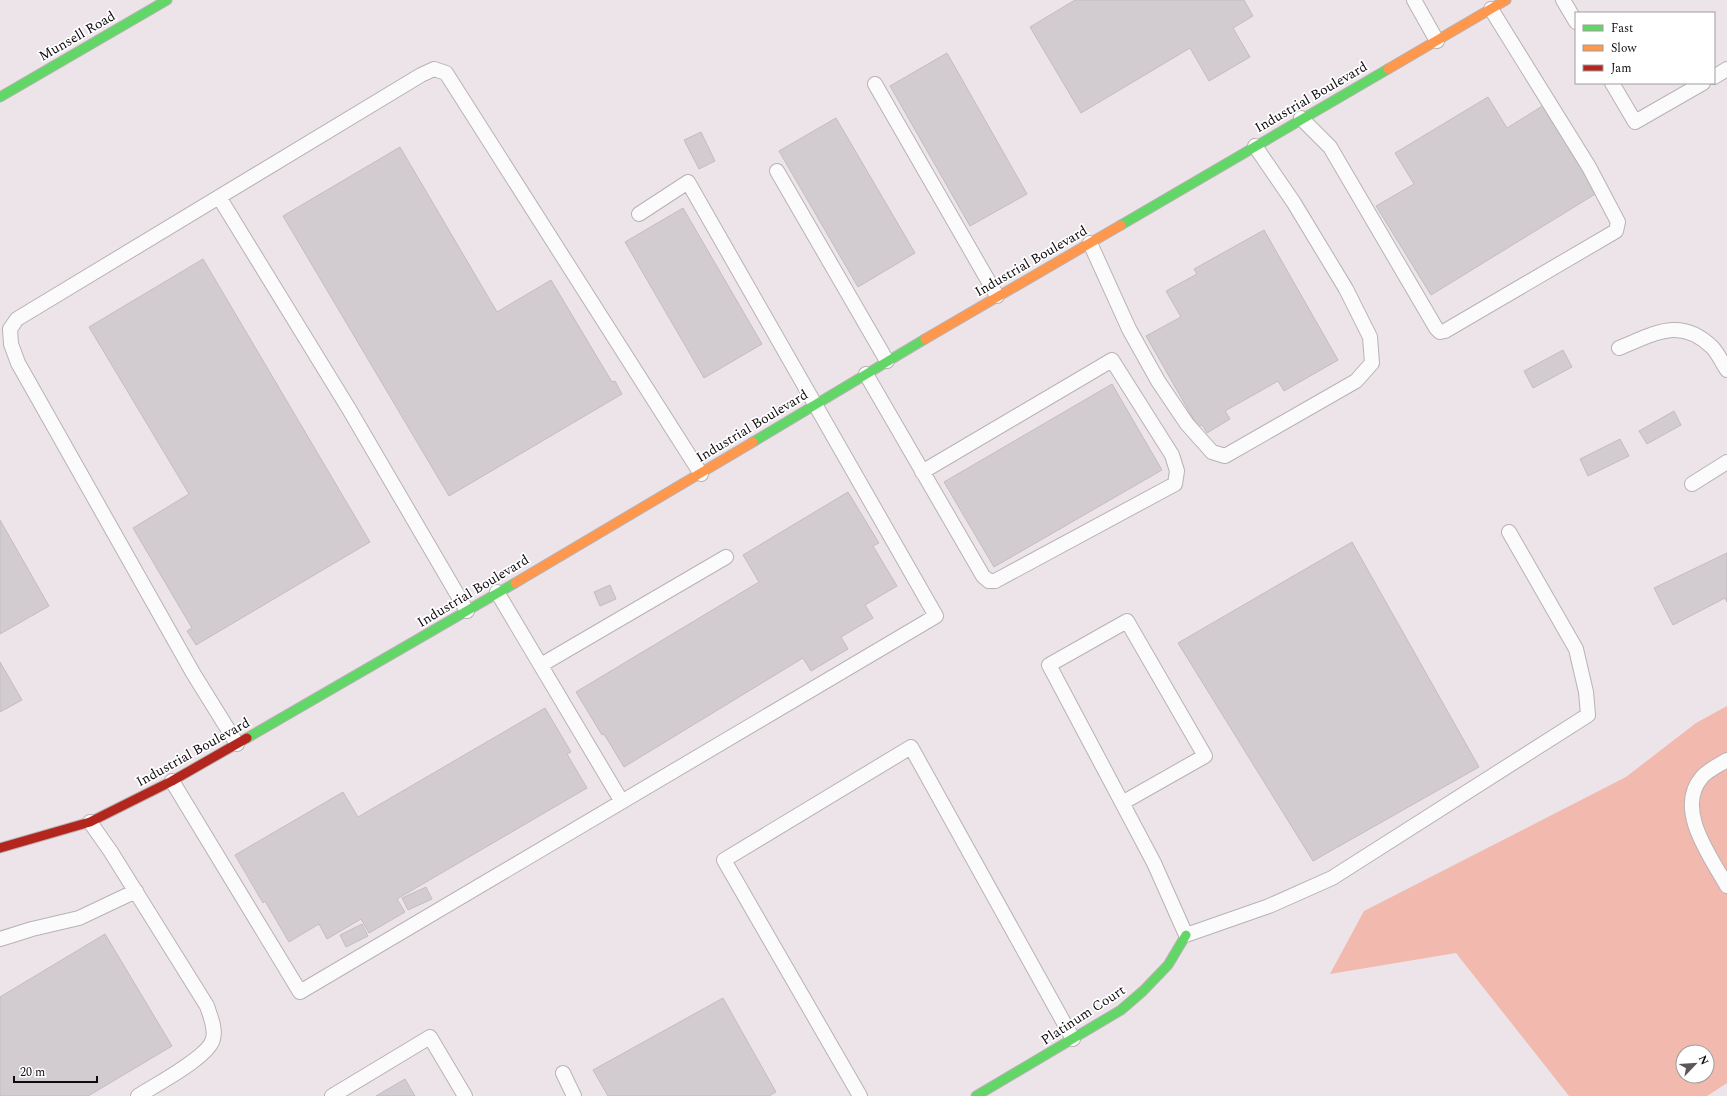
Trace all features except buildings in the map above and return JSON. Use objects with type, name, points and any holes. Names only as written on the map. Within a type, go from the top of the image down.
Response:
[{"type":"street","name":"Munsell Road","points":[[0,97],[167,0]]},
{"type":"street","name":"Industrial Boulevard","points":[[0,848],[90,822],[172,781],[467,611],[497,592],[701,474],[997,296],[1506,0]]},
{"type":"street","name":"Platinum Court","points":[[976,1096],[1121,1010],[1143,991],[1168,965],[1186,935]]},
{"type":"lane","points":[[1414,0],[1437,41]]},
{"type":"lane","points":[[1563,0],[1575,20]]},
{"type":"lane","points":[[1301,118],[1330,147],[1436,328],[1440,332],[1616,231],[1618,222],[1589,167],[1492,9]]},
{"type":"lane","points":[[237,744],[193,673],[18,363],[11,344],[10,330],[17,319],[421,75],[434,69],[446,73],[536,212],[701,474]]},
{"type":"lane","points":[[1715,75],[1727,69]]},
{"type":"lane","points":[[874,84],[997,296]]},
{"type":"lane","points":[[1613,84],[1635,122],[1701,84]]},
{"type":"lane","points":[[1090,243],[1129,329],[1158,381],[1188,424],[1212,452],[1225,456],[1356,381],[1372,363],[1370,337],[1346,289],[1306,223],[1255,146]]},
{"type":"lane","points":[[777,171],[887,361]]},
{"type":"lane","points":[[172,781],[300,992],[936,616],[836,438],[815,405],[799,374],[688,182],[640,214]]},
{"type":"lane","points":[[219,197],[348,409],[467,611]]},
{"type":"lane","points":[[1619,348],[1662,330],[1689,331],[1712,347],[1727,370]]},
{"type":"lane","points":[[866,374],[922,472],[983,576],[989,581],[995,581],[1175,484],[1177,471],[1172,455],[1112,360],[922,472]]},
{"type":"lane","points":[[1692,484],[1727,462]]},
{"type":"lane","points":[[1122,803],[1205,756],[1128,621],[1049,665],[1122,803],[1154,863],[1186,935],[1269,906],[1332,878],[1588,714],[1586,692],[1576,649],[1509,532]]},
{"type":"lane","points":[[540,665],[726,557]]},
{"type":"lane","points":[[497,592],[622,802]]},
{"type":"lane","points":[[860,1096],[724,860],[910,747],[1074,1039]]},
{"type":"lane","points":[[1727,760],[1702,777],[1692,794],[1691,814],[1699,834],[1727,886]]},
{"type":"lane","points":[[90,822],[136,891],[207,1006],[213,1026],[213,1040],[200,1058],[138,1096]]},
{"type":"lane","points":[[0,939],[32,929],[78,918],[136,891]]},
{"type":"lane","points":[[332,1096],[430,1037],[465,1096]]},
{"type":"lane","points":[[563,1073],[574,1096]]},
{"type":"shaded area","points":[[1727,706],[1727,1083],[1707,1096],[1569,1096],[1456,953],[1330,974],[1364,911],[1626,777],[1696,723]]},
{"type":"traffic: fast","points":[[0,97],[167,0]]},
{"type":"traffic: fast","points":[[1121,225],[1388,69]]},
{"type":"traffic: fast","points":[[753,442],[925,339]]},
{"type":"traffic: fast","points":[[247,738],[515,583]]},
{"type":"traffic: fast","points":[[976,1096],[1121,1010],[1143,991],[1168,965],[1186,935]]},
{"type":"traffic: slow","points":[[1388,69],[1506,0]]},
{"type":"traffic: slow","points":[[925,339],[1121,225]]},
{"type":"traffic: slow","points":[[515,583],[753,442]]},
{"type":"traffic: jam","points":[[0,848],[90,822],[172,781],[247,738]]}]
